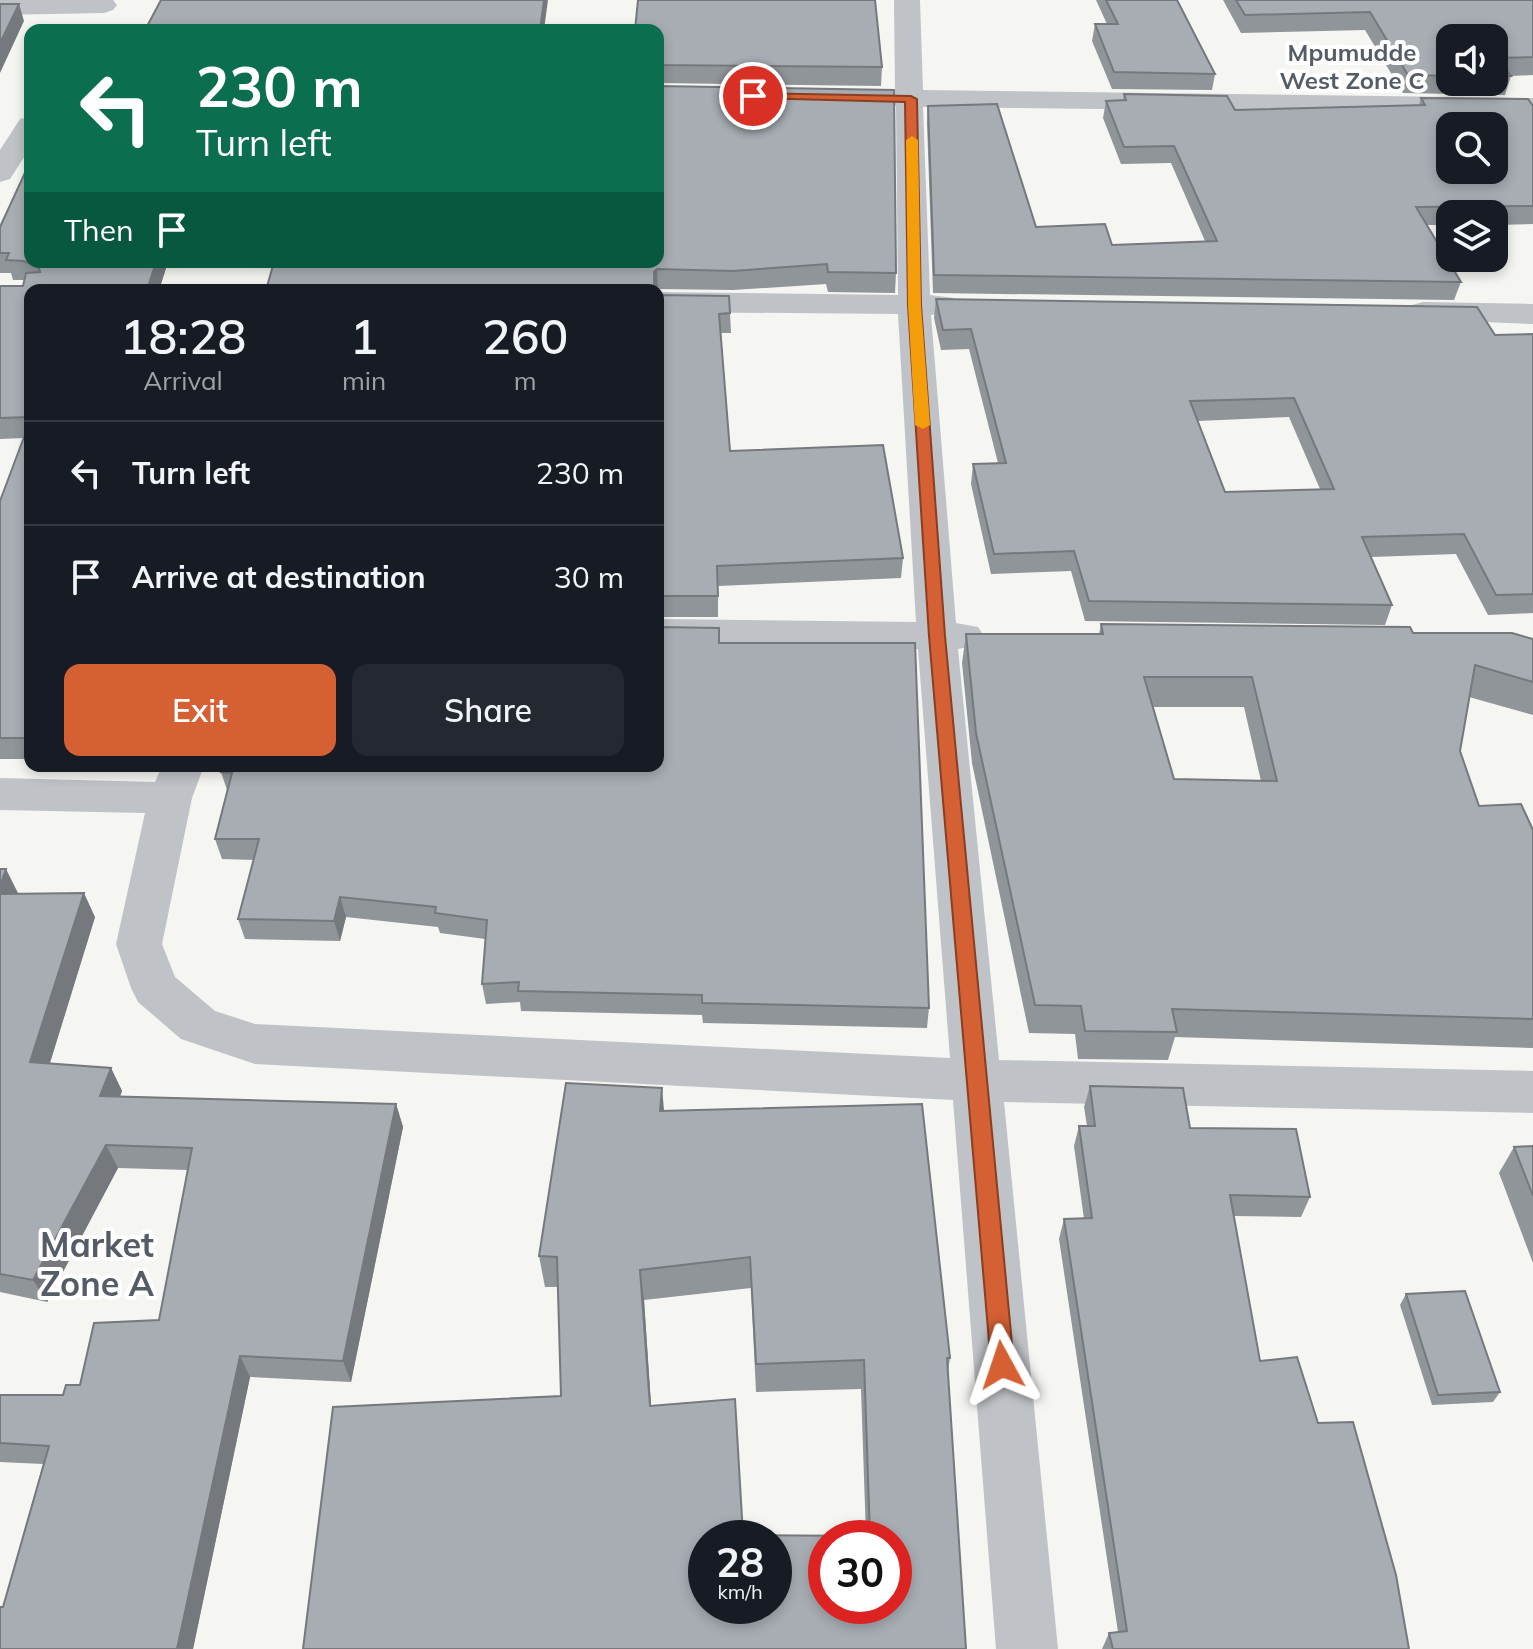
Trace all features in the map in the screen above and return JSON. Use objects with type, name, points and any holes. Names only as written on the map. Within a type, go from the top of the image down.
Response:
[{"type":"street","points":[[907,0],[914,305],[937,636],[1027,1649]]},
{"type":"street","points":[[0,7],[106,2]]},
{"type":"street","points":[[93,24],[106,2]]},
{"type":"street","points":[[863,98],[1533,106]]},
{"type":"street","points":[[0,173],[24,135]]},
{"type":"street","points":[[664,302],[978,306]]},
{"type":"street","points":[[1390,312],[1533,314]]},
{"type":"street","points":[[664,632],[1001,636]]},
{"type":"street","points":[[0,794],[176,782],[139,944],[155,988],[198,1025],[255,1044],[977,1080],[1533,1092]]},
{"type":"building","points":[[161,0],[544,0],[541,24],[148,24]]},
{"type":"building","points":[[638,0],[875,0],[882,67],[664,65],[664,24],[636,24]]},
{"type":"building","points":[[1106,0],[1177,0],[1215,74],[1114,72],[1095,24],[1118,24]]},
{"type":"building","points":[[1236,0],[1533,0],[1533,57],[1508,58],[1508,24],[1436,24],[1436,76],[1408,75],[1370,12],[1245,15]]},
{"type":"building","points":[[0,4],[19,4],[0,43]]},
{"type":"building","points":[[664,86],[894,90],[896,273],[828,272],[827,264],[733,271],[657,269],[654,284],[268,284],[272,268],[664,268]]},
{"type":"building","points":[[1124,94],[1227,96],[1235,110],[1425,105],[1421,98],[1528,99],[1533,106],[1533,206],[1508,206],[1508,200],[1436,200],[1436,207],[1416,207],[1436,240],[1436,272],[1455,272],[1461,282],[934,275],[928,106],[997,104],[1036,227],[1105,224],[1112,245],[1217,241],[1174,146],[1124,147],[1106,101],[1126,100]]},
{"type":"building","points":[[24,175],[24,261],[6,260],[9,253],[0,253],[0,227]]},
{"type":"building","points":[[39,268],[154,268],[149,284],[24,284],[24,417],[0,418],[0,286],[23,286],[26,273],[40,272]]},
{"type":"building","points":[[664,295],[729,296],[730,313],[719,314],[730,451],[883,445],[903,558],[717,566],[718,596],[664,596]]},
{"type":"building","points":[[936,299],[1477,307],[1495,335],[1533,334],[1533,594],[1496,595],[1464,534],[1362,537],[1392,605],[1089,601],[1074,551],[994,554],[973,464],[1006,463],[971,329],[943,330]],"holes":[[[1294,398],[1334,489],[1225,492],[1190,401]]]},
{"type":"building","points":[[24,437],[24,738],[0,738],[0,501]]},
{"type":"building","points":[[1101,624],[1410,627],[1413,633],[1512,633],[1533,639],[1533,682],[1475,665],[1460,751],[1479,806],[1521,804],[1533,830],[1533,1019],[1172,1009],[1177,1032],[1085,1031],[1081,1006],[1035,1005],[976,733],[966,634],[1103,634]],"holes":[[[1144,677],[1252,677],[1277,781],[1174,779]]]},
{"type":"building","points":[[664,627],[719,628],[719,643],[915,643],[929,1008],[702,1003],[702,995],[518,991],[519,982],[482,984],[487,920],[435,913],[436,907],[340,897],[334,921],[238,919],[259,839],[215,839],[232,773],[221,772],[664,772]]},
{"type":"building","points":[[0,869],[6,869],[0,887]]},
{"type":"building","points":[[84,893],[30,1062],[111,1068],[100,1096],[396,1104],[343,1361],[240,1356],[177,1649],[0,1649],[0,1607],[3,1607],[49,1446],[0,1443],[0,1395],[63,1395],[66,1385],[80,1385],[94,1323],[159,1320],[192,1148],[106,1145],[33,1280],[0,1274],[0,894]]},
{"type":"building","points":[[566,1083],[662,1088],[660,1111],[922,1104],[950,1358],[947,1358],[966,1649],[303,1649],[333,1407],[561,1396],[557,1257],[539,1256]],"holes":[[[750,1257],[756,1364],[864,1360],[869,1520],[912,1520],[912,1624],[808,1624],[808,1536],[792,1535],[792,1624],[688,1624],[688,1520],[742,1520],[735,1399],[650,1406],[640,1270]]]},
{"type":"building","points":[[1090,1086],[1183,1088],[1190,1128],[1296,1129],[1310,1197],[1230,1195],[1260,1361],[1297,1357],[1318,1423],[1353,1422],[1396,1575],[1409,1649],[1113,1649],[1109,1633],[1127,1631],[1064,1219],[1092,1218],[1079,1126],[1095,1126]]},
{"type":"building","points":[[1533,1146],[1533,1196],[1514,1147]]},
{"type":"building","points":[[1465,1291],[1500,1392],[1438,1395],[1406,1294]]},
{"type":"slow traffic","points":[[912,140],[914,305],[923,425]]},
{"type":"district","name":"Mpumudde West Zone C","points":[[1352,66]]},
{"type":"district","name":"Market Zone A","points":[[97,1264]]},
{"type":"route","points":[[753,96],[911,99],[914,305],[937,636],[1002,1365]]}]
